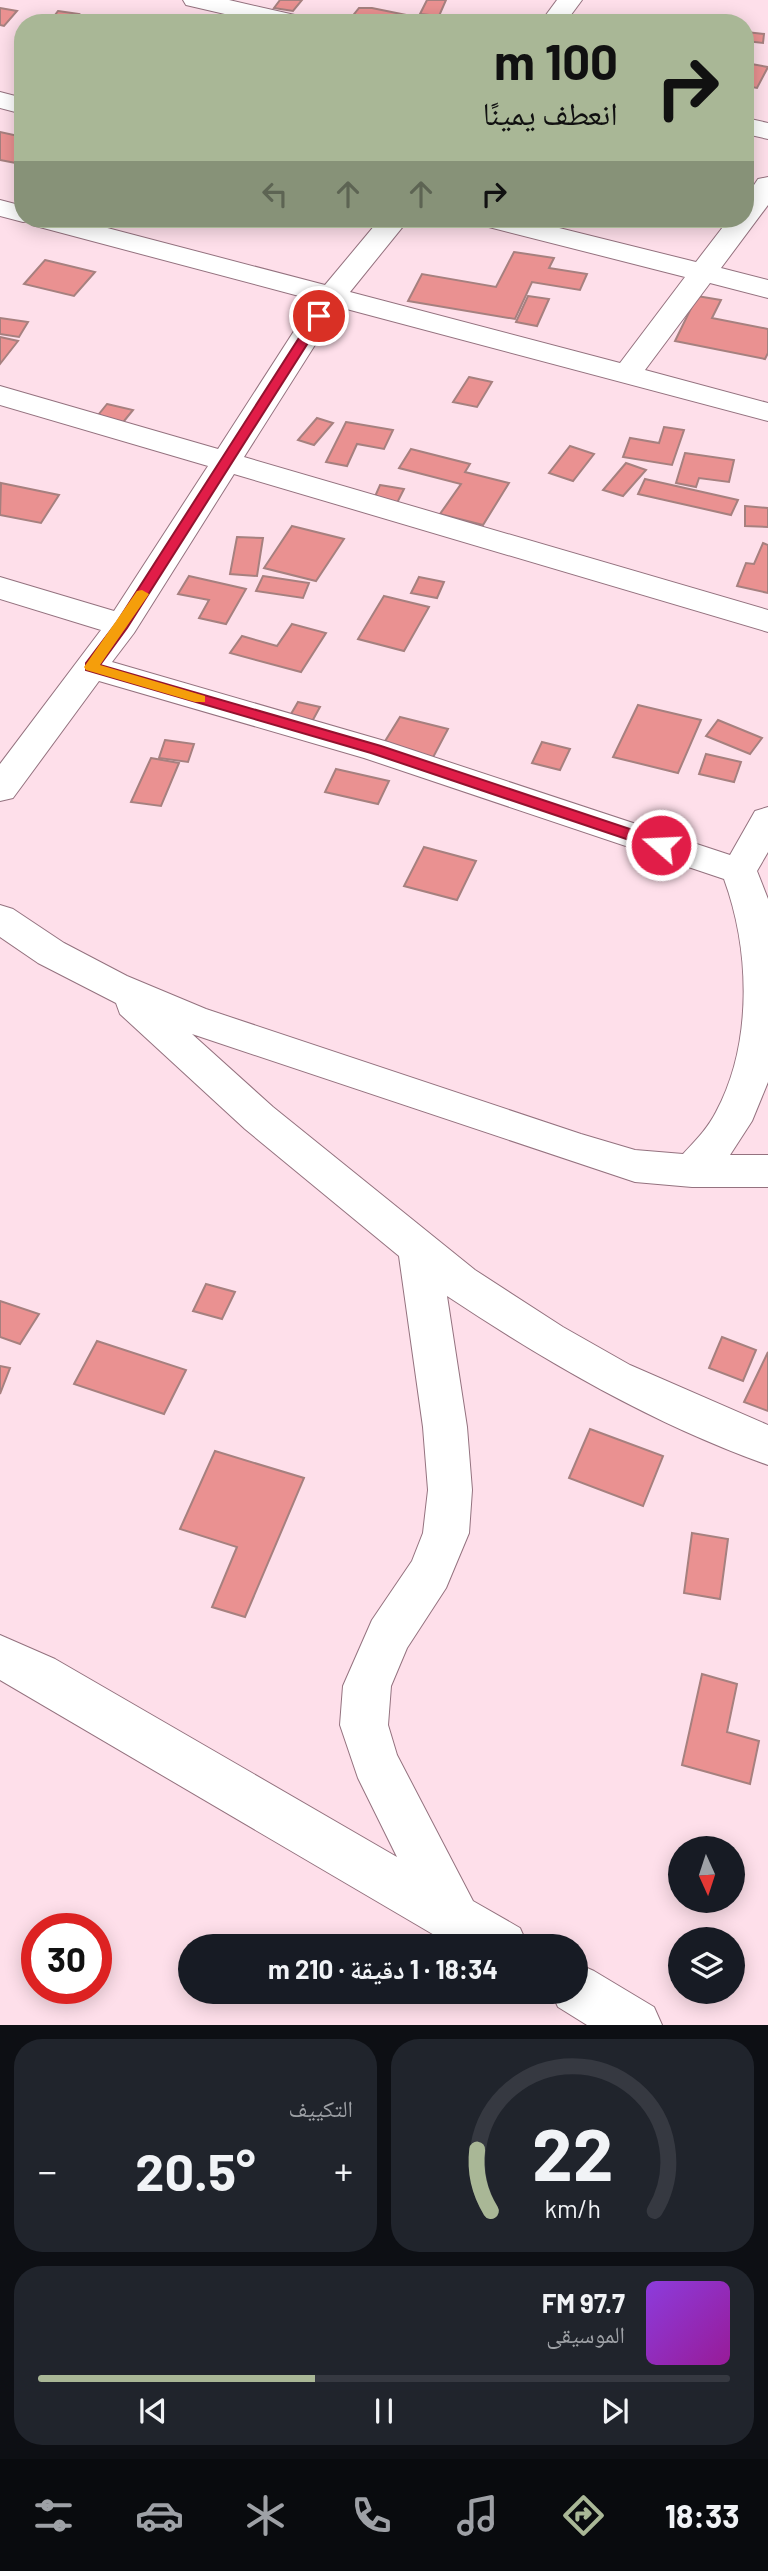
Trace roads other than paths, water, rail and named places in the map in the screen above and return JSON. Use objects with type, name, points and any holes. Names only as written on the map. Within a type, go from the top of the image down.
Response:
[{"type":"street","points":[[195,0],[258,14]]},
{"type":"street","points":[[559,14],[570,0]]},
{"type":"street","points":[[754,204],[768,185]]},
{"type":"street","points":[[76,228],[768,412]]},
{"type":"street","points":[[0,789],[122,625],[332,295],[388,228]]},
{"type":"street","points":[[527,228],[768,289]]},
{"type":"street","points":[[627,374],[736,228]]},
{"type":"street","points":[[0,395],[768,621]]},
{"type":"street","points":[[0,589],[122,625]]},
{"type":"street","points":[[91,667],[376,750],[739,871]]},
{"type":"street","points":[[692,1171],[732,1122],[747,1088],[756,1055],[762,991],[756,922],[739,871],[768,820]]},
{"type":"street","points":[[0,919],[51,953],[114,986],[192,1019],[579,1149],[635,1166],[692,1171],[768,1171]]},
{"type":"street","points":[[114,986],[259,1118],[460,1282],[548,1340],[615,1378],[768,1446]]},
{"type":"street","points":[[419,1249],[445,1427],[450,1490],[446,1533],[430,1573],[389,1635],[367,1686],[364,1725],[375,1762],[456,1920]]},
{"type":"street","points":[[0,1657],[38,1675],[481,1934]]},
{"type":"street","points":[[588,1996],[636,2025]]}]
